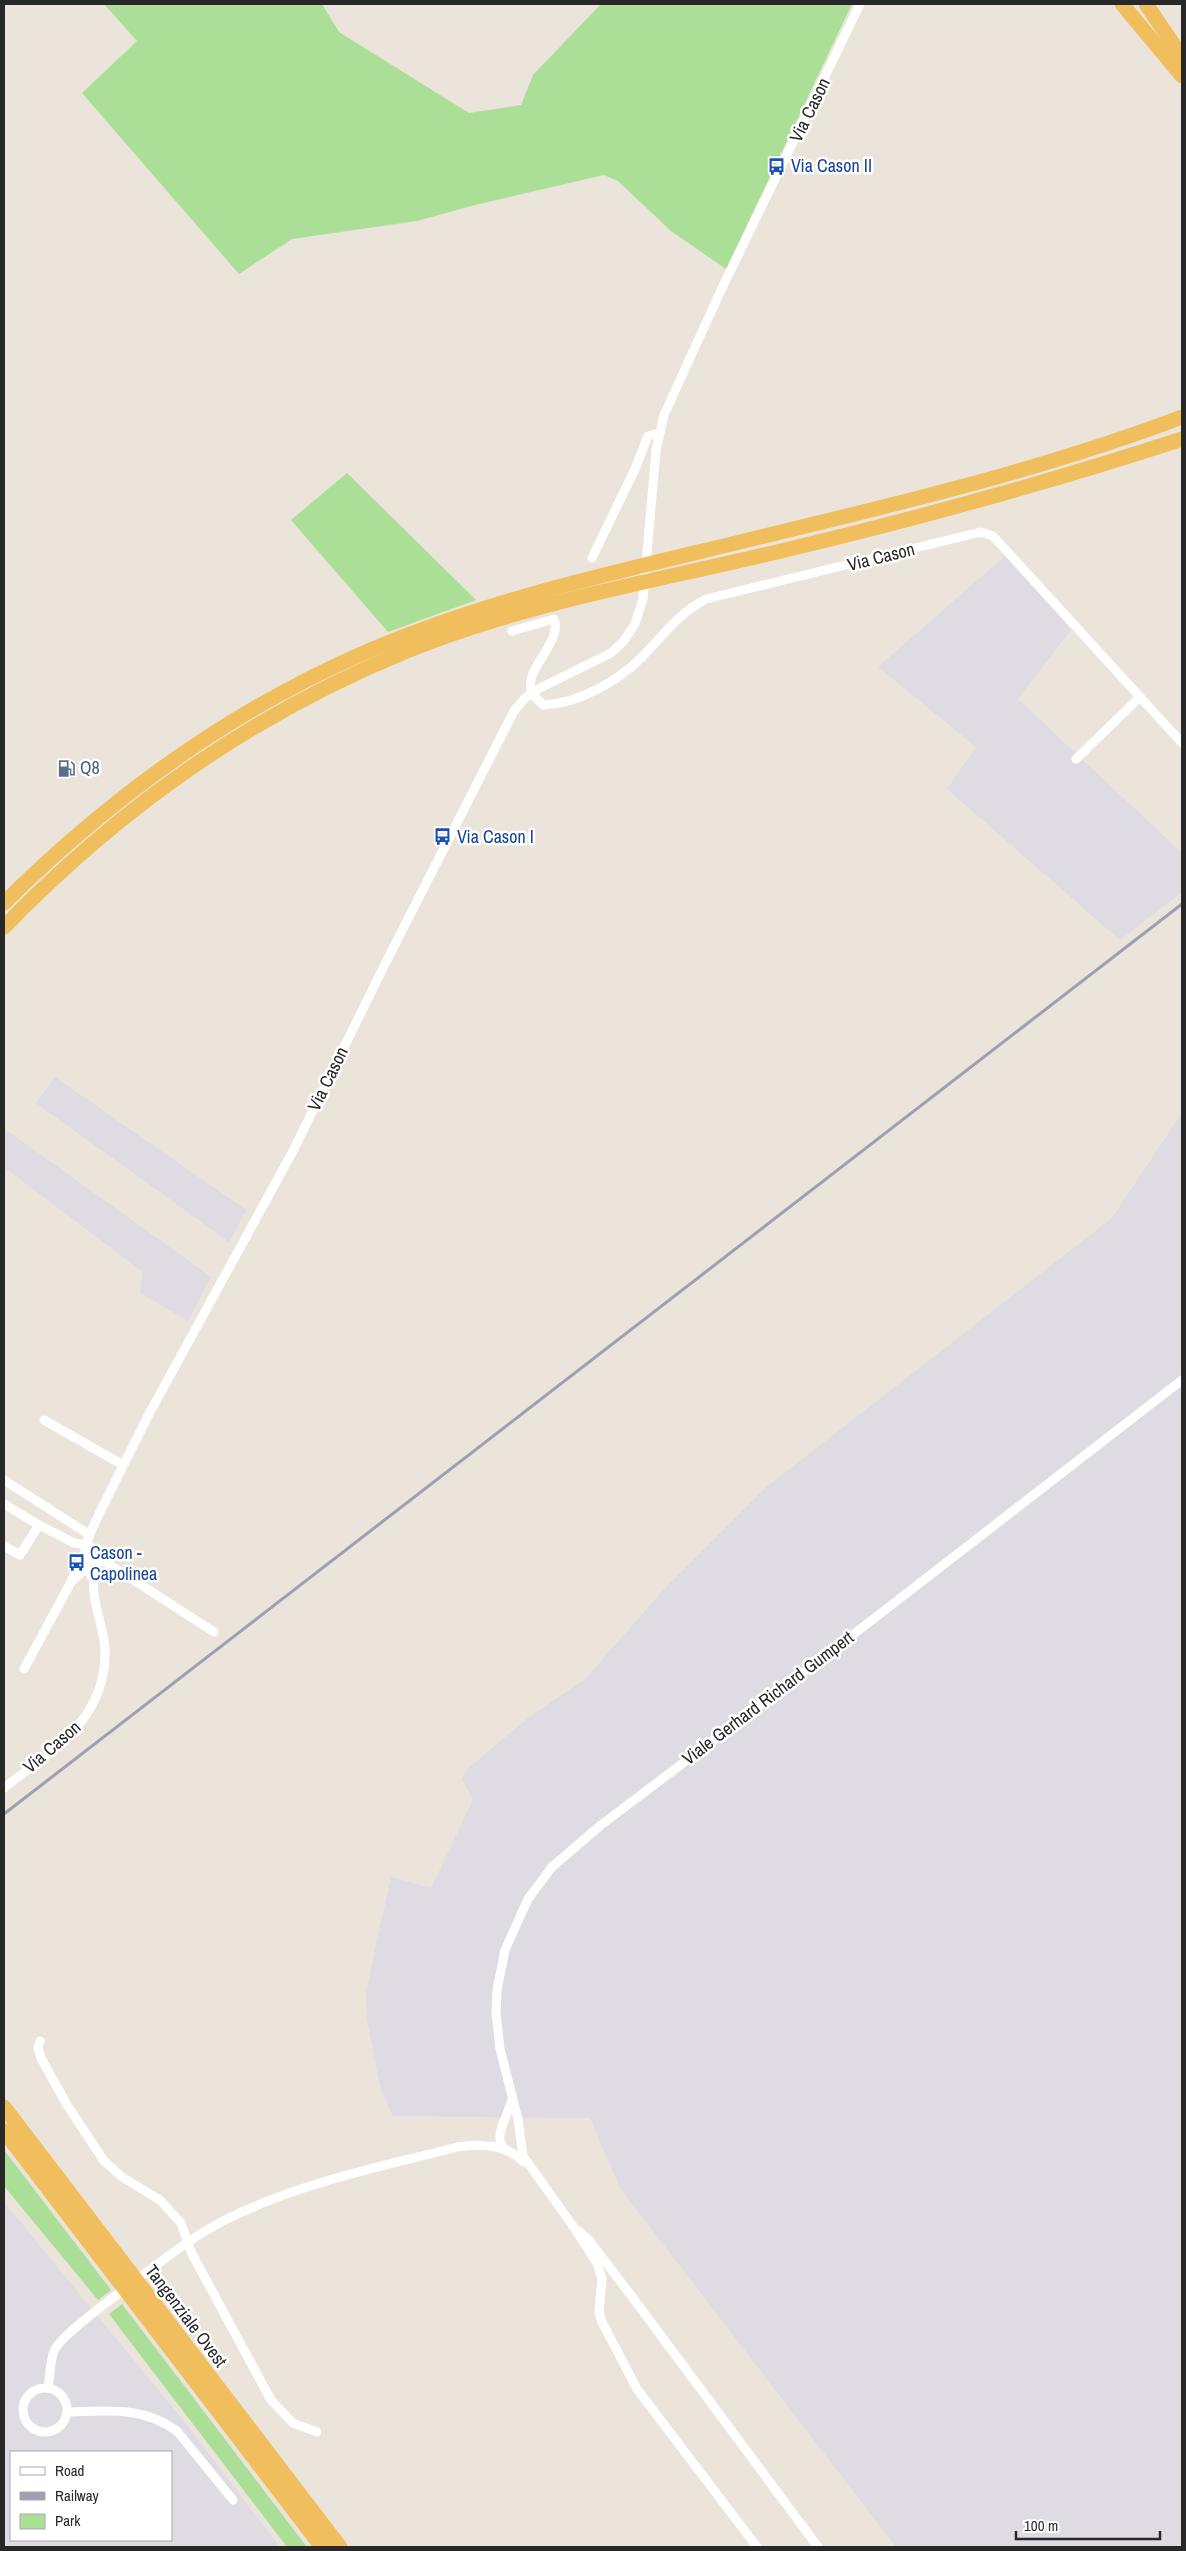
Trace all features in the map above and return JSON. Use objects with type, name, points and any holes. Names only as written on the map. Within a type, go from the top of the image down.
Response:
[{"type":"highway","points":[[1122,4],[1182,76]]},
{"type":"highway","points":[[1146,4],[1182,57]]},
{"type":"highway","points":[[1170,38],[1182,52]]},
{"type":"highway","points":[[1167,58],[1182,72]]},
{"type":"highway","points":[[4,903],[100,815],[169,762],[241,716],[317,674],[358,655],[461,615],[556,587],[890,505],[1075,453],[1162,425],[1182,415]]},
{"type":"highway","points":[[4,927],[49,881],[86,848],[178,775],[285,709],[410,650],[549,604],[781,551],[1036,485],[1182,439]]},
{"type":"highway","name":"Tangenziale Ovest","points":[[4,2107],[340,2547]]},
{"type":"highway","name":"Tangenziale Ovest","points":[[4,2131],[322,2547]]},
{"type":"street","name":"Via Cason","points":[[4,1788],[69,1737],[89,1714],[98,1696],[105,1650],[94,1583],[86,1568],[90,1535],[123,1465],[293,1151],[388,957],[514,711],[532,693],[611,653],[623,642],[635,624],[643,599],[659,433],[674,391],[860,4]]},
{"type":"street","name":"Via Cason","points":[[592,558],[635,469],[645,441],[648,436],[659,433]]},
{"type":"street","name":"Via Cason","points":[[532,693],[543,705],[558,705],[621,675],[641,658],[670,624],[687,609],[706,599],[981,532],[993,536],[1182,743]]},
{"type":"street","points":[[512,631],[548,619],[554,619],[556,624],[556,631],[530,682],[532,693]]},
{"type":"street","points":[[1076,759],[1140,697]]},
{"type":"street","name":"Viale Gerhard Richard Gumpert","points":[[528,2165],[522,2156],[518,2119],[497,2032],[496,2012],[500,1972],[505,1950],[516,1923],[535,1888],[552,1867],[601,1825],[854,1634],[1182,1380]]},
{"type":"street","points":[[44,1420],[123,1465]]},
{"type":"street","points":[[4,1480],[90,1535]]},
{"type":"street","points":[[4,1504],[39,1525],[74,1543],[89,1548],[95,1558],[101,1559],[214,1632]]},
{"type":"street","points":[[4,1546],[20,1556],[39,1525]]},
{"type":"street","name":"Via Cason","points":[[24,1669],[71,1582],[77,1564],[89,1548]]},
{"type":"street","name":"Via Cason","points":[[94,1583],[98,1566],[95,1558]]},
{"type":"street","name":"Via Cason","points":[[71,1582],[86,1568]]},
{"type":"street","points":[[71,1582],[94,1583]]},
{"type":"street","points":[[40,2041],[38,2048],[40,2058],[96,2149],[110,2168],[160,2200],[181,2223],[188,2243],[271,2400],[293,2423],[317,2432]]},
{"type":"street","points":[[512,2099],[499,2136],[502,2146],[528,2165],[573,2226],[600,2271],[602,2288],[599,2312],[602,2322],[637,2389],[757,2547]]},
{"type":"street","points":[[48,2388],[55,2349],[97,2310],[165,2259],[228,2218],[281,2195],[457,2147],[483,2144],[508,2151]]},
{"type":"street","points":[[573,2226],[600,2255],[818,2547]]},
{"type":"street","points":[[48,2388],[62,2395],[67,2412],[63,2423],[48,2432],[36,2430],[27,2422],[23,2411],[26,2399],[34,2391],[48,2388]]},
{"type":"street","points":[[67,2412],[127,2411],[147,2415],[168,2424],[177,2431],[233,2500]]},
{"type":"shaded area","points":[[1006,555],[1071,630],[1018,699],[1182,853],[1182,892],[1120,940],[947,789],[976,747],[878,667]]},
{"type":"shaded area","points":[[55,1077],[246,1210],[229,1242],[36,1103]]},
{"type":"shaded area","points":[[1182,1113],[1182,2547],[896,2547],[620,2188],[590,2118],[393,2116],[380,2087],[367,2019],[366,1992],[391,1877],[431,1888],[473,1800],[462,1779],[467,1769],[528,1718],[585,1679],[667,1586],[765,1488],[1112,1218]]},
{"type":"shaded area","points":[[8,1131],[211,1277],[188,1321],[140,1293],[143,1272],[4,1167],[4,1136]]},
{"type":"shaded area","points":[[4,2202],[187,2425],[280,2547],[4,2547]]},
{"type":"green space","points":[[104,4],[322,4],[339,32],[469,113],[521,105],[533,75],[601,4],[852,4],[726,269],[671,231],[618,181],[604,175],[475,205],[417,221],[292,239],[239,274],[82,93],[137,41]]},
{"type":"green space","points":[[347,473],[476,600],[388,632],[291,520]]},
{"type":"green space","points":[[4,2150],[111,2290],[98,2300],[4,2186]]},
{"type":"green space","points":[[122,2304],[307,2547],[287,2547],[109,2314]]},
{"type":"railway","points":[[4,1814],[1182,904]]},
{"type":"place","name":"Via Cason II","points":[[777,166]]},
{"type":"place","name":"Q8","points":[[66,768]]},
{"type":"place","name":"Via Cason I","points":[[443,837]]},
{"type":"place","name":"Cason - Capolinea","points":[[76,1563]]}]
